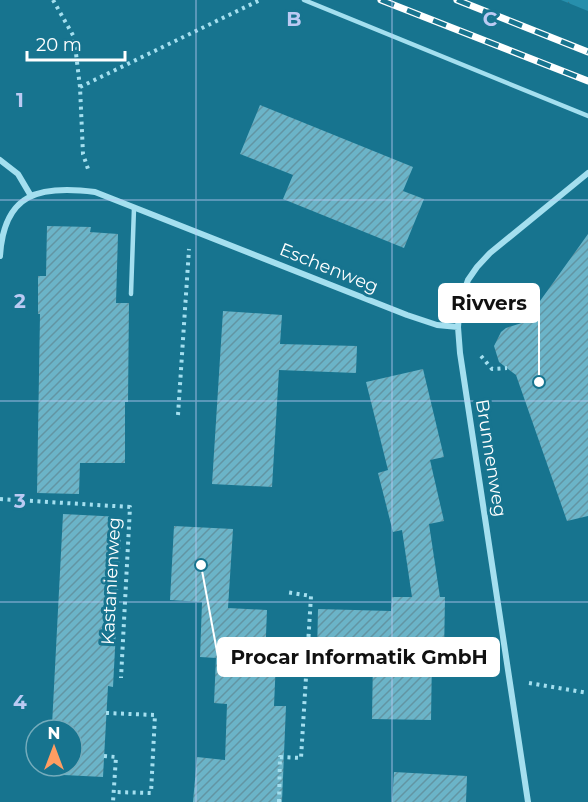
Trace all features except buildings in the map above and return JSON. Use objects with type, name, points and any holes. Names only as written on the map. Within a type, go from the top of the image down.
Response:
[{"type":"street","points":[[0,160],[18,174],[31,196],[13,209],[7,220],[0,256]]},
{"type":"street","name":"Brunnenweg","points":[[528,802],[460,353],[458,327],[463,291],[477,267],[490,253],[588,173]]},
{"type":"street","name":"Eschenweg","points":[[31,196],[60,190],[95,192],[407,315],[437,325],[458,327]]},
{"type":"lane","points":[[304,0],[588,116]]},
{"type":"lane","points":[[131,294],[134,208]]},
{"type":"path","points":[[53,0],[74,37],[80,87],[83,154],[95,192]]},
{"type":"path","points":[[80,87],[260,0]]},
{"type":"path","points":[[178,416],[191,230]]},
{"type":"path","points":[[482,356],[492,369],[507,368]]},
{"type":"path","name":"Kastanienweg","points":[[0,499],[130,507],[121,678]]},
{"type":"path","points":[[279,802],[280,757],[301,758],[311,596],[286,592]]},
{"type":"path","points":[[511,680],[588,693]]},
{"type":"path","points":[[106,713],[155,715],[151,793],[114,792]]},
{"type":"path","points":[[104,756],[116,757],[113,802]]},
{"type":"green space","points":[[561,0],[588,0],[588,11]]},
{"type":"railway","points":[[381,0],[588,81]]},
{"type":"railway","points":[[457,0],[588,52]]},
{"type":"place","name":"Rivvers","points":[[539,382]]},
{"type":"place","name":"Procar Informatik GmbH","points":[[201,565]]}]
